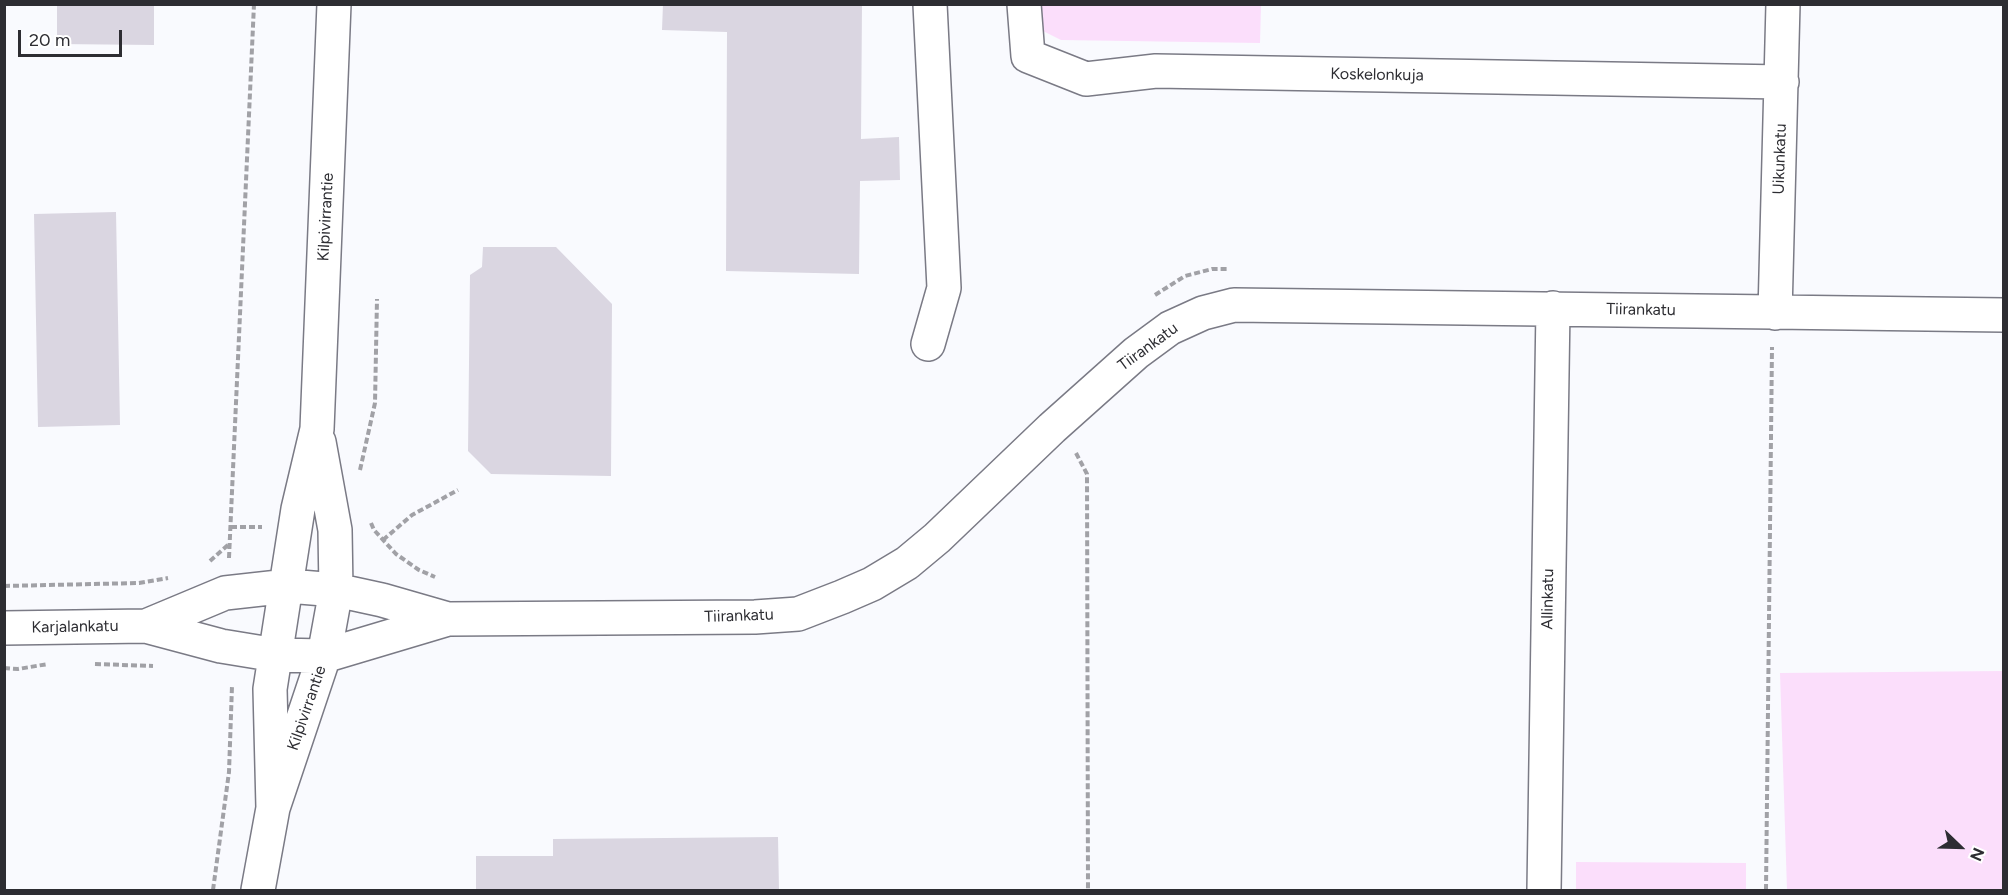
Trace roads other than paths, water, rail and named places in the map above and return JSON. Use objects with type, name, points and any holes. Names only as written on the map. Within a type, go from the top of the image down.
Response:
[{"type":"street","name":"Kilpivirrantie","points":[[273,808],[270,689],[288,586],[298,509],[317,429],[334,4]]},
{"type":"street","points":[[928,344],[944,288],[930,4]]},
{"type":"street","name":"Koskelonkuja","points":[[1024,4],[1028,56],[1086,79],[1156,71],[1782,82]]},
{"type":"street","name":"Uikunkatu","points":[[1775,313],[1783,4]]},
{"type":"street","name":"Tiirankatu","points":[[276,655],[324,656],[448,619],[755,617],[798,614],[872,584],[907,563],[937,538],[1052,428],[1136,353],[1170,327],[1203,313],[1234,306],[2004,315]]},
{"type":"street","name":"Allinkatu","points":[[1544,891],[1553,308]]},
{"type":"street","name":"Kilpivirrantie","points":[[258,891],[273,808],[324,656],[336,591],[335,530],[317,429]]},
{"type":"street","name":"Karjalankatu","points":[[146,626],[225,593],[288,586],[336,591]]},
{"type":"street","name":"Tiirankatu","points":[[336,591],[382,600],[448,619]]},
{"type":"street","name":"Karjalankatu","points":[[4,628],[146,626],[221,646],[276,655]]}]
